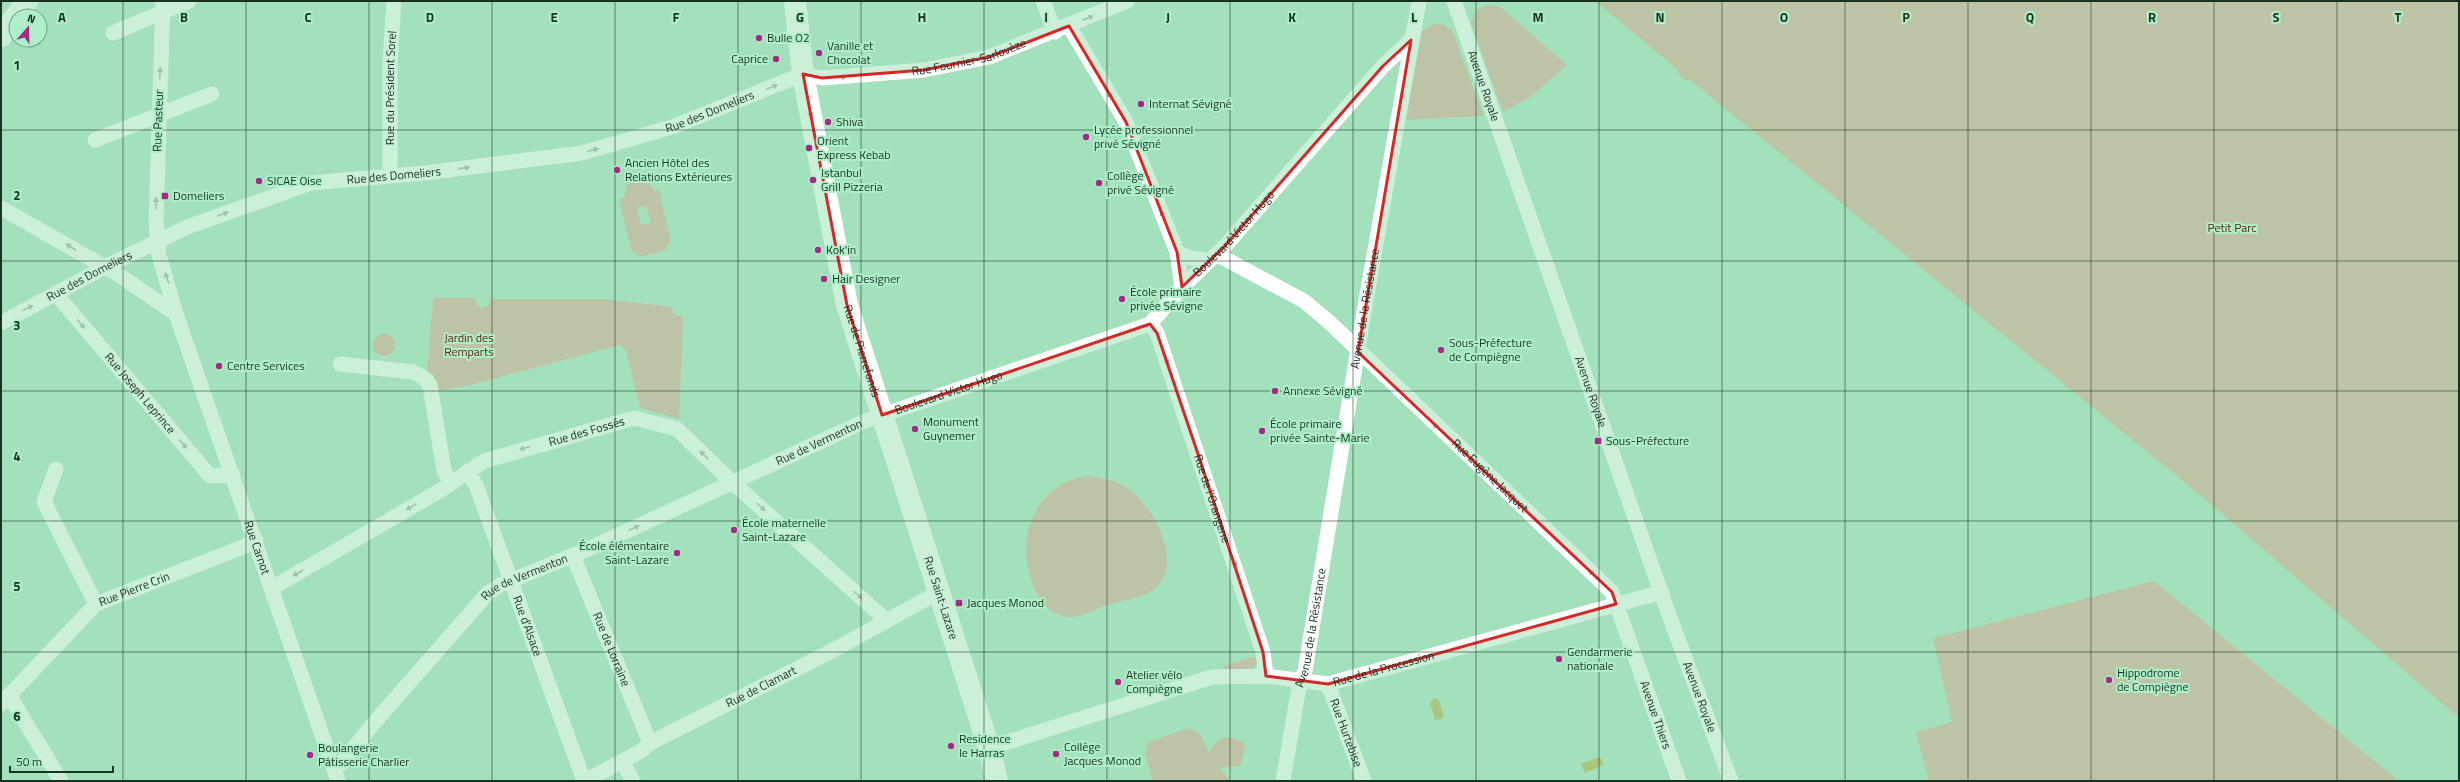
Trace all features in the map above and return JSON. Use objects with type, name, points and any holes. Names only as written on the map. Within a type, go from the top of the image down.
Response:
[{"type":"main road","points":[[1,36],[27,1]]},
{"type":"main road","name":"Rue de Pierrefonds","points":[[795,1],[803,74],[847,305],[882,415]]},
{"type":"main road","name":"Rue Saint-Lazare","points":[[882,415],[989,748],[997,781]]},
{"type":"street","points":[[113,33],[163,6],[189,1]]},
{"type":"street","name":"Rue du Président Sorel","points":[[390,175],[390,63],[394,1]]},
{"type":"street","points":[[1043,1],[1126,122],[1177,252],[1182,287]]},
{"type":"street","name":"Rue Fournier-Sarlovèze","points":[[803,74],[822,78],[924,70],[989,57],[1062,29],[1127,1]]},
{"type":"street","name":"Avenue de la Résistance","points":[[1283,781],[1300,681],[1305,671],[1411,40],[1419,1]]},
{"type":"street","name":"Avenue Royale","points":[[1454,1],[1662,592],[1731,781]]},
{"type":"street","name":"Rue Pasteur","points":[[157,242],[158,116],[163,6]]},
{"type":"street","name":"Boulevard Victor Hugo","points":[[882,415],[1150,324],[1182,287],[1213,257],[1383,66],[1411,40]]},
{"type":"street","name":"Rue des Domeliers","points":[[1,323],[105,267],[187,227],[311,183],[582,153],[675,126],[803,74]]},
{"type":"street","points":[[95,140],[212,94]]},
{"type":"street","points":[[1,208],[105,267],[176,314]]},
{"type":"street","name":"Rue Carnot","points":[[157,242],[176,314],[256,540],[336,774]]},
{"type":"street","points":[[1177,252],[1190,258],[1213,257]]},
{"type":"street","name":"Rue Eugène Jacquet","points":[[1213,257],[1304,302],[1328,321],[1358,352],[1612,592],[1616,604]]},
{"type":"street","name":"Rue Joseph Leprince","points":[[56,294],[210,476],[233,475]]},
{"type":"street","name":"Rue de l'Orangerie","points":[[1150,324],[1157,333],[1210,491],[1263,652],[1266,676]]},
{"type":"street","points":[[340,364],[413,372],[424,378],[430,385],[444,471],[451,483]]},
{"type":"street","name":"Rue de Vermenton","points":[[336,774],[342,763],[373,724],[488,593],[573,556],[865,421],[882,415]]},
{"type":"street","name":"Rue des Fossés","points":[[272,588],[484,462],[515,451],[634,418],[677,429],[732,482],[887,621]]},
{"type":"street","points":[[56,469],[44,502],[96,604]]},
{"type":"street","name":"Rue d'Alsace","points":[[467,472],[476,485],[585,781]]},
{"type":"street","name":"Rue Pierre Crin","points":[[5,700],[96,604],[243,547],[256,540]]},
{"type":"street","name":"Rue de Lorraine","points":[[573,556],[650,743]]},
{"type":"street","name":"Rue de Clamart","points":[[585,781],[641,751],[650,743],[887,621],[939,592]]},
{"type":"street","name":"Rue de la Procession","points":[[989,748],[1212,677],[1266,676],[1328,684],[1662,592]]},
{"type":"street","name":"Avenue Thiers","points":[[1616,604],[1679,781]]},
{"type":"street","name":"Rue Hurtebise","points":[[1328,684],[1364,781]]},
{"type":"street","points":[[5,700],[61,781]]},
{"type":"street","points":[[622,761],[633,781]]},
{"type":"highlighted area","points":[[1069,26],[1126,122],[1177,252],[1182,287],[1225,246],[1383,66],[1411,40],[1358,352],[1612,592],[1616,604],[1328,684],[1266,676],[1263,652],[1198,454],[1157,333],[1150,324],[882,415],[847,305],[803,74],[822,78],[924,70],[989,57]]},
{"type":"green space","name":"Petit Parc","points":[[1595,1],[2459,1],[2459,718],[2200,495],[1690,80],[1685,80],[1677,73],[1678,70]]},
{"type":"green space","points":[[1485,5],[1497,6],[1504,10],[1567,65],[1533,95],[1503,112],[1471,23],[1476,11]]},
{"type":"green space","points":[[1434,24],[1444,25],[1452,30],[1484,116],[1406,120],[1422,31]]},
{"type":"green space","points":[[636,179],[648,182],[654,191],[659,189],[671,243],[667,245],[667,250],[638,257],[636,252],[632,253],[619,199],[624,198],[627,185]],"holes":[[[646,206],[651,223],[641,225],[637,207]]]},
{"type":"green space","name":"Jardin des Remparts","points":[[433,298],[475,298],[477,305],[483,308],[489,305],[490,299],[604,299],[672,307],[674,315],[683,316],[679,419],[640,408],[626,351],[620,345],[470,385],[438,391],[433,373],[427,373]]},
{"type":"green space","points":[[380,334],[388,334],[395,341],[395,349],[388,356],[380,356],[373,349],[373,341]]},
{"type":"green space","points":[[1087,476],[1102,478],[1118,483],[1137,496],[1155,520],[1162,534],[1166,549],[1167,563],[1164,576],[1157,587],[1146,594],[1103,606],[1083,615],[1073,617],[1061,616],[1046,607],[1034,587],[1028,569],[1026,551],[1028,534],[1033,517],[1041,503],[1053,490],[1068,481]]},
{"type":"green space","name":"Hippodrome de Compiègne","points":[[2154,581],[2399,781],[1929,781],[1916,732],[1952,722],[1933,638]]},
{"type":"green space","points":[[1251,657],[1259,659],[1253,669],[1224,669],[1223,666]]},
{"type":"green space","points":[[1189,728],[1201,735],[1209,753],[1216,743],[1223,738],[1227,737],[1243,742],[1245,751],[1240,766],[1220,768],[1231,781],[1153,781],[1145,755],[1148,742]]},
{"type":"shaded area","points":[[1434,698],[1439,700],[1444,718],[1435,720],[1430,703]]},
{"type":"shaded area","points":[[1600,757],[1603,765],[1585,773],[1581,764]]},
{"type":"place","name":"Bulle O2","points":[[759,38]]},
{"type":"place","name":"Vanille et Chocolat","points":[[819,53]]},
{"type":"place","name":"Caprice","points":[[776,59]]},
{"type":"place","name":"Internat Sévigné","points":[[1141,104]]},
{"type":"place","name":"Shiva","points":[[828,122]]},
{"type":"place","name":"Lycée professionnel privé Sévigné","points":[[1086,137]]},
{"type":"place","name":"Orient Express Kebab","points":[[809,148]]},
{"type":"place","name":"Ancien Hôtel des Relations Extérieures","points":[[617,170]]},
{"type":"place","name":"Istanbul Grill Pizzeria","points":[[813,180]]},
{"type":"place","name":"SICAE Oise","points":[[259,181]]},
{"type":"place","name":"Collège privé Sévigné","points":[[1099,183]]},
{"type":"place","name":"Domeliers","points":[[165,196]]},
{"type":"place","name":"Kok'in","points":[[818,250]]},
{"type":"place","name":"Hair Designer","points":[[824,279]]},
{"type":"place","name":"École primaire privée Sévigne","points":[[1122,299]]},
{"type":"place","name":"Sous-Préfecture de Compiègne","points":[[1441,350]]},
{"type":"place","name":"Centre Services","points":[[219,366]]},
{"type":"place","name":"Annexe Sévigné","points":[[1275,391]]},
{"type":"place","name":"Monument Guynemer","points":[[915,429]]},
{"type":"place","name":"École primaire privée Sainte-Marie","points":[[1262,431]]},
{"type":"place","name":"Sous-Préfecture","points":[[1598,441]]},
{"type":"place","name":"École maternelle Saint-Lazare","points":[[734,530]]},
{"type":"place","name":"École élémentaire Saint-Lazare","points":[[677,553]]},
{"type":"place","name":"Jacques Monod","points":[[959,603]]},
{"type":"place","name":"Gendarmerie nationale","points":[[1559,659]]},
{"type":"place","name":"Hippodrome de Compiègne","points":[[2109,680]]},
{"type":"place","name":"Atelier vélo Compiègne","points":[[1118,682]]},
{"type":"place","name":"Residence le Harras","points":[[951,746]]},
{"type":"place","name":"Collège Jacques Monod","points":[[1056,754]]},
{"type":"place","name":"Boulangerie Pâtisserie Charlier","points":[[310,755]]}]
